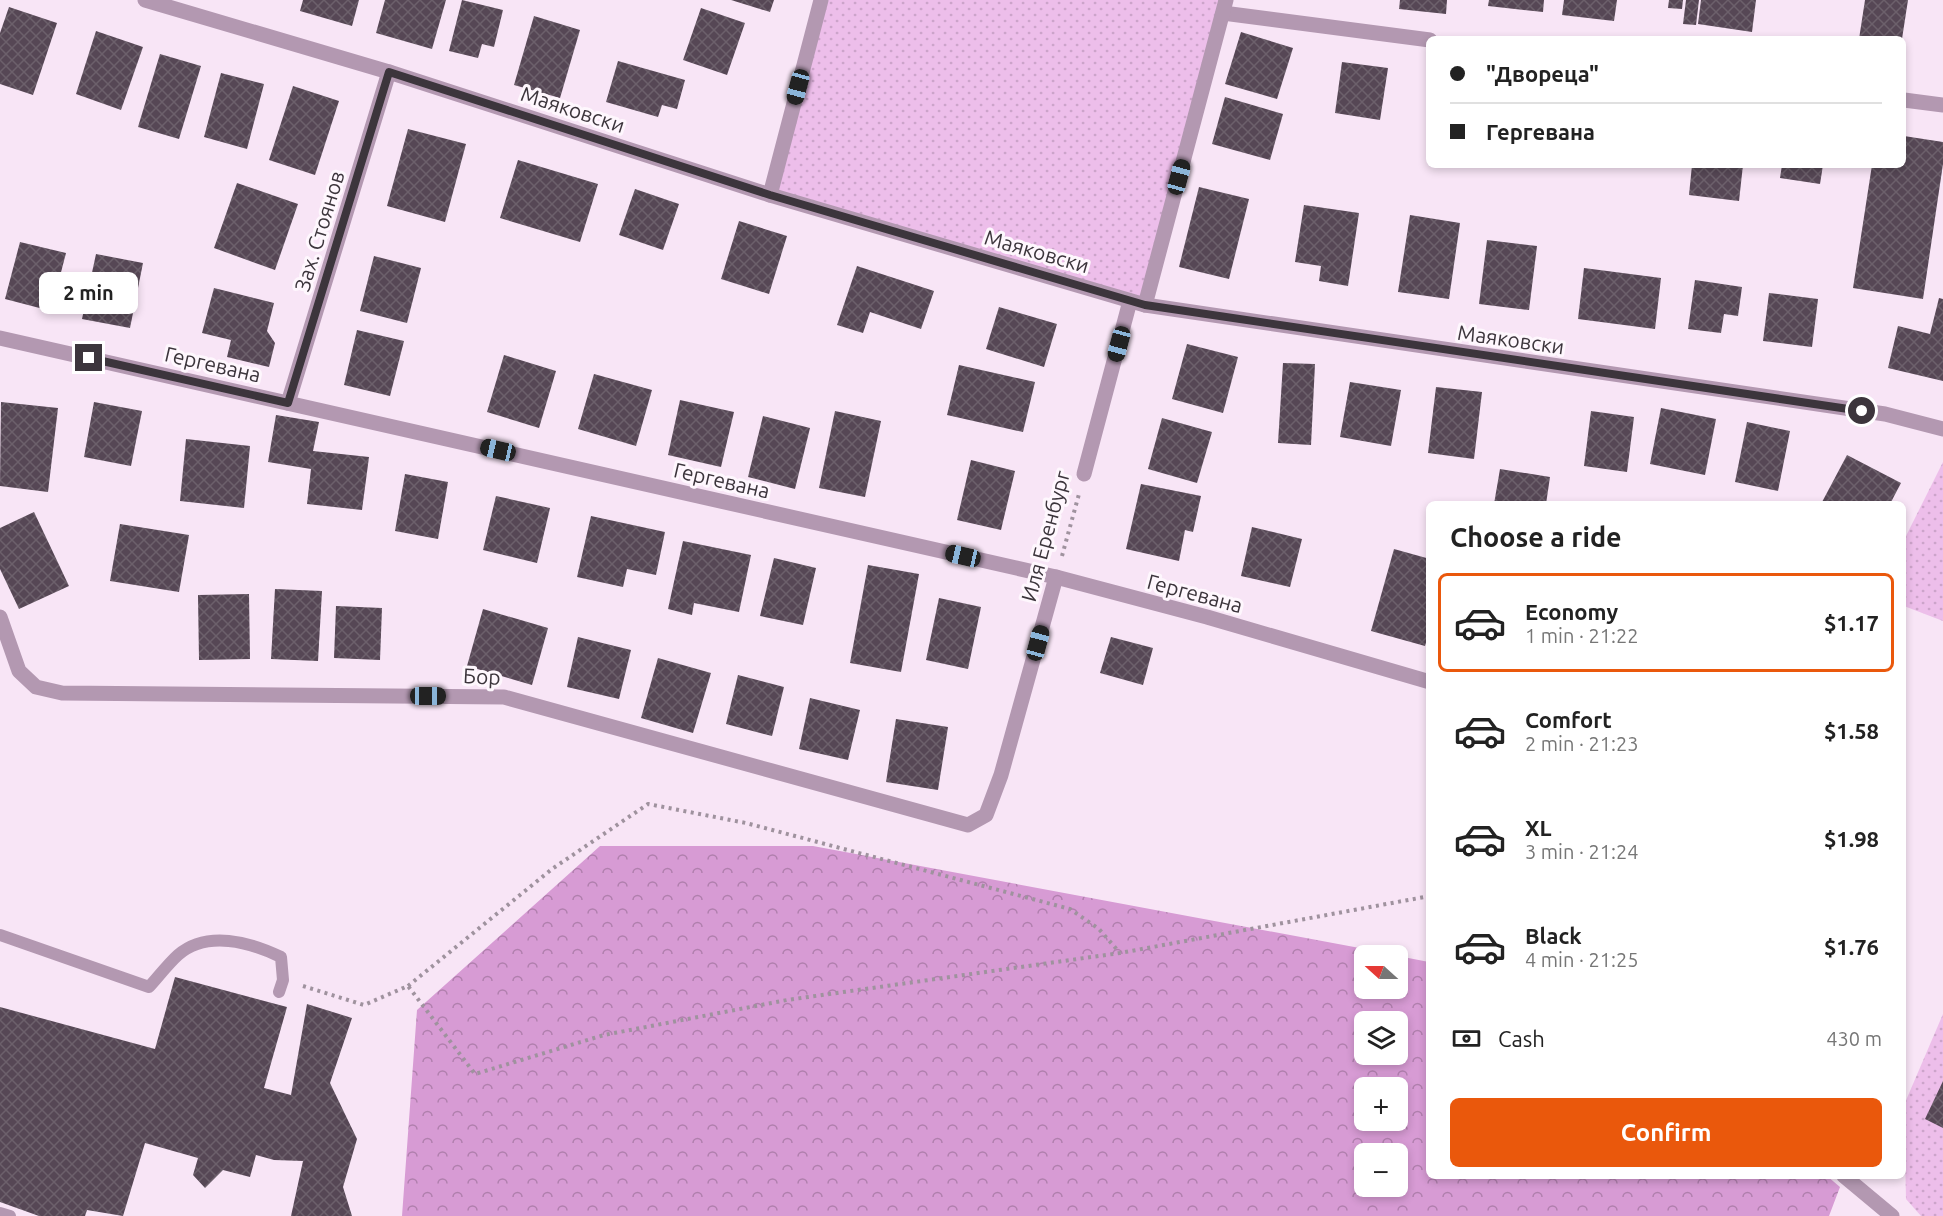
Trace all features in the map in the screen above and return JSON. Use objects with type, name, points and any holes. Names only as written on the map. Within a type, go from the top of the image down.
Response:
[{"type":"street","name":"Маяковски","points":[[145,0],[389,72],[770,195],[1138,303],[1885,414],[1943,429]]},
{"type":"street","points":[[770,195],[821,0]]},
{"type":"street","points":[[1225,7],[1426,39]]},
{"type":"street","name":"Иля Еренбург","points":[[1084,474],[1138,303],[1225,7]]},
{"type":"street","name":"Зах. Стоянов","points":[[288,403],[389,72]]},
{"type":"street","points":[[1906,100],[1943,105]]},
{"type":"street","name":"Гергевана","points":[[0,338],[1056,577],[1207,617],[1426,681]]},
{"type":"street","name":"Иля Еренбург","points":[[986,815],[1001,775],[1056,577]]},
{"type":"street","name":"Бор","points":[[0,617],[19,671],[36,687],[62,693],[504,697],[941,820],[968,825],[986,815]]},
{"type":"street","points":[[1848,1179],[1892,1216]]},
{"type":"lane","points":[[0,935],[149,987],[180,954],[211,939],[244,942],[281,957],[283,980],[279,992]]},
{"type":"lane","points":[[0,1213],[10,1216]]},
{"type":"path","name":"Иля Еренбург","points":[[1056,577],[1084,474]]},
{"type":"path","points":[[283,980],[364,1005],[408,986],[552,869],[648,804],[746,823],[1070,909],[1098,929],[1120,953]]},
{"type":"path","points":[[408,986],[475,1074],[604,1035],[787,1000],[1120,953],[1426,897]]},
{"type":"shaded area","points":[[821,0],[1224,0],[1145,305],[770,195]]},
{"type":"shaded area","points":[[1943,462],[1943,621],[1906,607],[1906,536]]},
{"type":"shaded area","points":[[1943,1014],[1943,1216],[1921,1216],[1906,1199],[1906,1100]]},
{"type":"green space","points":[[600,846],[813,846],[1354,947],[1354,999],[1408,999],[1408,958],[1426,961],[1426,1179],[1831,1179],[1840,1187],[1829,1216],[402,1216],[417,1010]]},
{"type":"building","points":[[303,0],[359,0],[352,26],[300,11]]},
{"type":"building","points":[[385,0],[446,0],[432,49],[376,33]]},
{"type":"building","points":[[462,0],[503,10],[494,47],[482,44],[478,58],[449,51]]},
{"type":"building","points":[[731,0],[774,0],[770,12]]},
{"type":"building","points":[[1400,0],[1447,0],[1446,14],[1399,9]]},
{"type":"building","points":[[1489,0],[1544,0],[1543,12],[1488,6]]},
{"type":"building","points":[[1564,0],[1617,0],[1614,21],[1562,15]]},
{"type":"building","points":[[1669,0],[1683,0],[1682,9],[1668,8]]},
{"type":"building","points":[[1686,0],[1699,0],[1696,25],[1683,24]]},
{"type":"building","points":[[1701,0],[1756,0],[1752,32],[1698,24]]},
{"type":"building","points":[[1865,0],[1908,0],[1902,36],[1859,36]]},
{"type":"building","points":[[9,7],[57,23],[33,95],[0,84],[0,33]]},
{"type":"building","points":[[701,8],[745,23],[727,75],[683,60]]},
{"type":"building","points":[[534,16],[580,30],[560,98],[514,85]]},
{"type":"building","points":[[96,31],[143,47],[121,110],[76,94]]},
{"type":"building","points":[[1241,32],[1293,48],[1277,99],[1225,84]]},
{"type":"building","points":[[160,54],[201,66],[179,139],[138,127]]},
{"type":"building","points":[[618,61],[685,80],[677,109],[662,105],[658,117],[606,102]]},
{"type":"building","points":[[1342,62],[1388,68],[1380,120],[1335,113]]},
{"type":"building","points":[[221,73],[264,84],[247,149],[204,137]]},
{"type":"building","points":[[293,86],[339,101],[315,175],[269,160]]},
{"type":"building","points":[[1225,97],[1283,114],[1270,160],[1212,144]]},
{"type":"building","points":[[408,129],[466,144],[445,222],[387,206]]},
{"type":"building","points":[[1906,136],[1943,142],[1943,164],[1923,299],[1853,288],[1872,168],[1906,168]]},
{"type":"building","points":[[518,160],[598,184],[580,242],[500,218]]},
{"type":"building","points":[[1692,168],[1743,168],[1739,201],[1689,195]]},
{"type":"building","points":[[1782,168],[1823,168],[1820,184],[1780,178]]},
{"type":"building","points":[[237,183],[298,204],[275,270],[214,248]]},
{"type":"building","points":[[1199,187],[1249,199],[1229,279],[1179,267]]},
{"type":"building","points":[[635,189],[679,204],[663,250],[619,235]]},
{"type":"building","points":[[1304,205],[1359,213],[1348,286],[1319,281],[1321,266],[1295,262]]},
{"type":"building","points":[[1410,215],[1460,223],[1449,299],[1398,292]]},
{"type":"building","points":[[739,221],[787,236],[769,294],[721,279]]},
{"type":"building","points":[[1487,240],[1537,246],[1529,310],[1479,304]]},
{"type":"building","points":[[20,242],[66,253],[51,311],[5,299]]},
{"type":"building","points":[[96,254],[143,263],[130,328],[82,319]]},
{"type":"building","points":[[374,256],[421,268],[407,323],[360,311]]},
{"type":"building","points":[[857,266],[934,291],[921,329],[870,312],[863,333],[837,325]]},
{"type":"building","points":[[1584,268],[1661,278],[1655,329],[1578,319]]},
{"type":"building","points":[[1695,280],[1742,287],[1738,316],[1724,314],[1721,333],[1688,329]]},
{"type":"building","points":[[214,288],[274,303],[267,331],[275,343],[269,367],[227,357],[231,340],[202,333]]},
{"type":"building","points":[[1769,293],[1818,299],[1812,347],[1763,341]]},
{"type":"building","points":[[1939,298],[1943,299],[1943,381],[1888,368],[1898,326],[1930,334]]},
{"type":"building","points":[[999,307],[1057,324],[1044,367],[986,349]]},
{"type":"building","points":[[357,330],[404,341],[390,396],[344,385]]},
{"type":"building","points":[[1187,344],[1238,357],[1223,413],[1172,399]]},
{"type":"building","points":[[504,355],[556,371],[539,428],[487,412]]},
{"type":"building","points":[[1283,363],[1315,364],[1311,445],[1278,443]]},
{"type":"building","points":[[959,365],[1035,382],[1023,432],[947,415]]},
{"type":"building","points":[[594,374],[652,390],[636,446],[578,429]]},
{"type":"building","points":[[1350,382],[1401,390],[1391,446],[1340,437]]},
{"type":"building","points":[[1436,387],[1482,392],[1474,459],[1428,453]]},
{"type":"building","points":[[680,400],[734,412],[721,467],[668,455]]},
{"type":"building","points":[[1,402],[58,408],[48,492],[0,486]]},
{"type":"building","points":[[94,402],[142,411],[131,466],[84,457]]},
{"type":"building","points":[[1661,408],[1716,419],[1705,475],[1650,464]]},
{"type":"building","points":[[835,411],[881,421],[865,497],[819,488]]},
{"type":"building","points":[[1591,411],[1634,417],[1627,472],[1584,466]]},
{"type":"building","points":[[276,415],[319,422],[313,451],[369,457],[362,510],[307,504],[311,469],[268,462]]},
{"type":"building","points":[[763,416],[810,428],[795,489],[748,477]]},
{"type":"building","points":[[1162,418],[1212,432],[1197,483],[1148,469]]},
{"type":"building","points":[[1747,422],[1790,431],[1778,491],[1735,482]]},
{"type":"building","points":[[186,439],[250,446],[244,508],[180,501]]},
{"type":"building","points":[[1847,455],[1901,483],[1892,501],[1823,501]]},
{"type":"building","points":[[971,460],[1015,471],[1001,530],[957,520]]},
{"type":"building","points":[[1500,469],[1550,477],[1546,501],[1495,501]]},
{"type":"building","points":[[405,474],[448,482],[438,539],[395,531]]},
{"type":"building","points":[[1141,484],[1201,496],[1193,532],[1185,530],[1179,561],[1126,549]]},
{"type":"building","points":[[496,496],[550,508],[537,563],[483,550]]},
{"type":"building","points":[[34,512],[69,586],[19,609],[0,569],[0,528]]},
{"type":"building","points":[[591,516],[665,532],[656,575],[627,569],[623,587],[577,577]]},
{"type":"building","points":[[120,524],[189,535],[179,592],[110,581]]},
{"type":"building","points":[[1252,527],[1302,539],[1290,587],[1241,576]]},
{"type":"building","points":[[683,541],[751,555],[739,612],[694,603],[692,615],[668,609]]},
{"type":"building","points":[[1394,549],[1426,558],[1425,646],[1371,631]]},
{"type":"building","points":[[774,558],[816,568],[803,625],[760,616]]},
{"type":"building","points":[[868,565],[919,574],[901,672],[850,663]]},
{"type":"building","points":[[275,589],[322,591],[318,661],[271,659]]},
{"type":"building","points":[[249,594],[250,659],[199,660],[198,595]]},
{"type":"building","points":[[939,598],[981,607],[968,669],[926,660]]},
{"type":"building","points":[[336,606],[382,608],[380,660],[334,658]]},
{"type":"building","points":[[483,609],[548,628],[532,685],[467,666]]},
{"type":"building","points":[[578,637],[631,650],[619,699],[567,687]]},
{"type":"building","points":[[1111,637],[1153,648],[1143,685],[1100,673]]},
{"type":"building","points":[[658,658],[711,673],[693,733],[641,718]]},
{"type":"building","points":[[738,675],[784,687],[772,736],[726,724]]},
{"type":"building","points":[[810,698],[860,710],[848,760],[799,749]]},
{"type":"building","points":[[896,719],[948,727],[938,790],[886,782]]},
{"type":"building","points":[[175,977],[287,1007],[264,1088],[291,1095],[307,1004],[352,1018],[330,1083],[357,1139],[343,1187],[352,1216],[291,1216],[303,1161],[274,1160],[256,1155],[250,1177],[223,1170],[205,1188],[193,1175],[198,1158],[145,1143],[123,1216],[87,1210],[85,1216],[39,1216],[0,1202],[0,1007],[155,1049]]},
{"type":"building","points":[[1943,1081],[1943,1128],[1925,1119]]},
{"type":"route","points":[[89,358],[288,403],[389,72],[770,195],[1145,305],[1862,411]]}]
